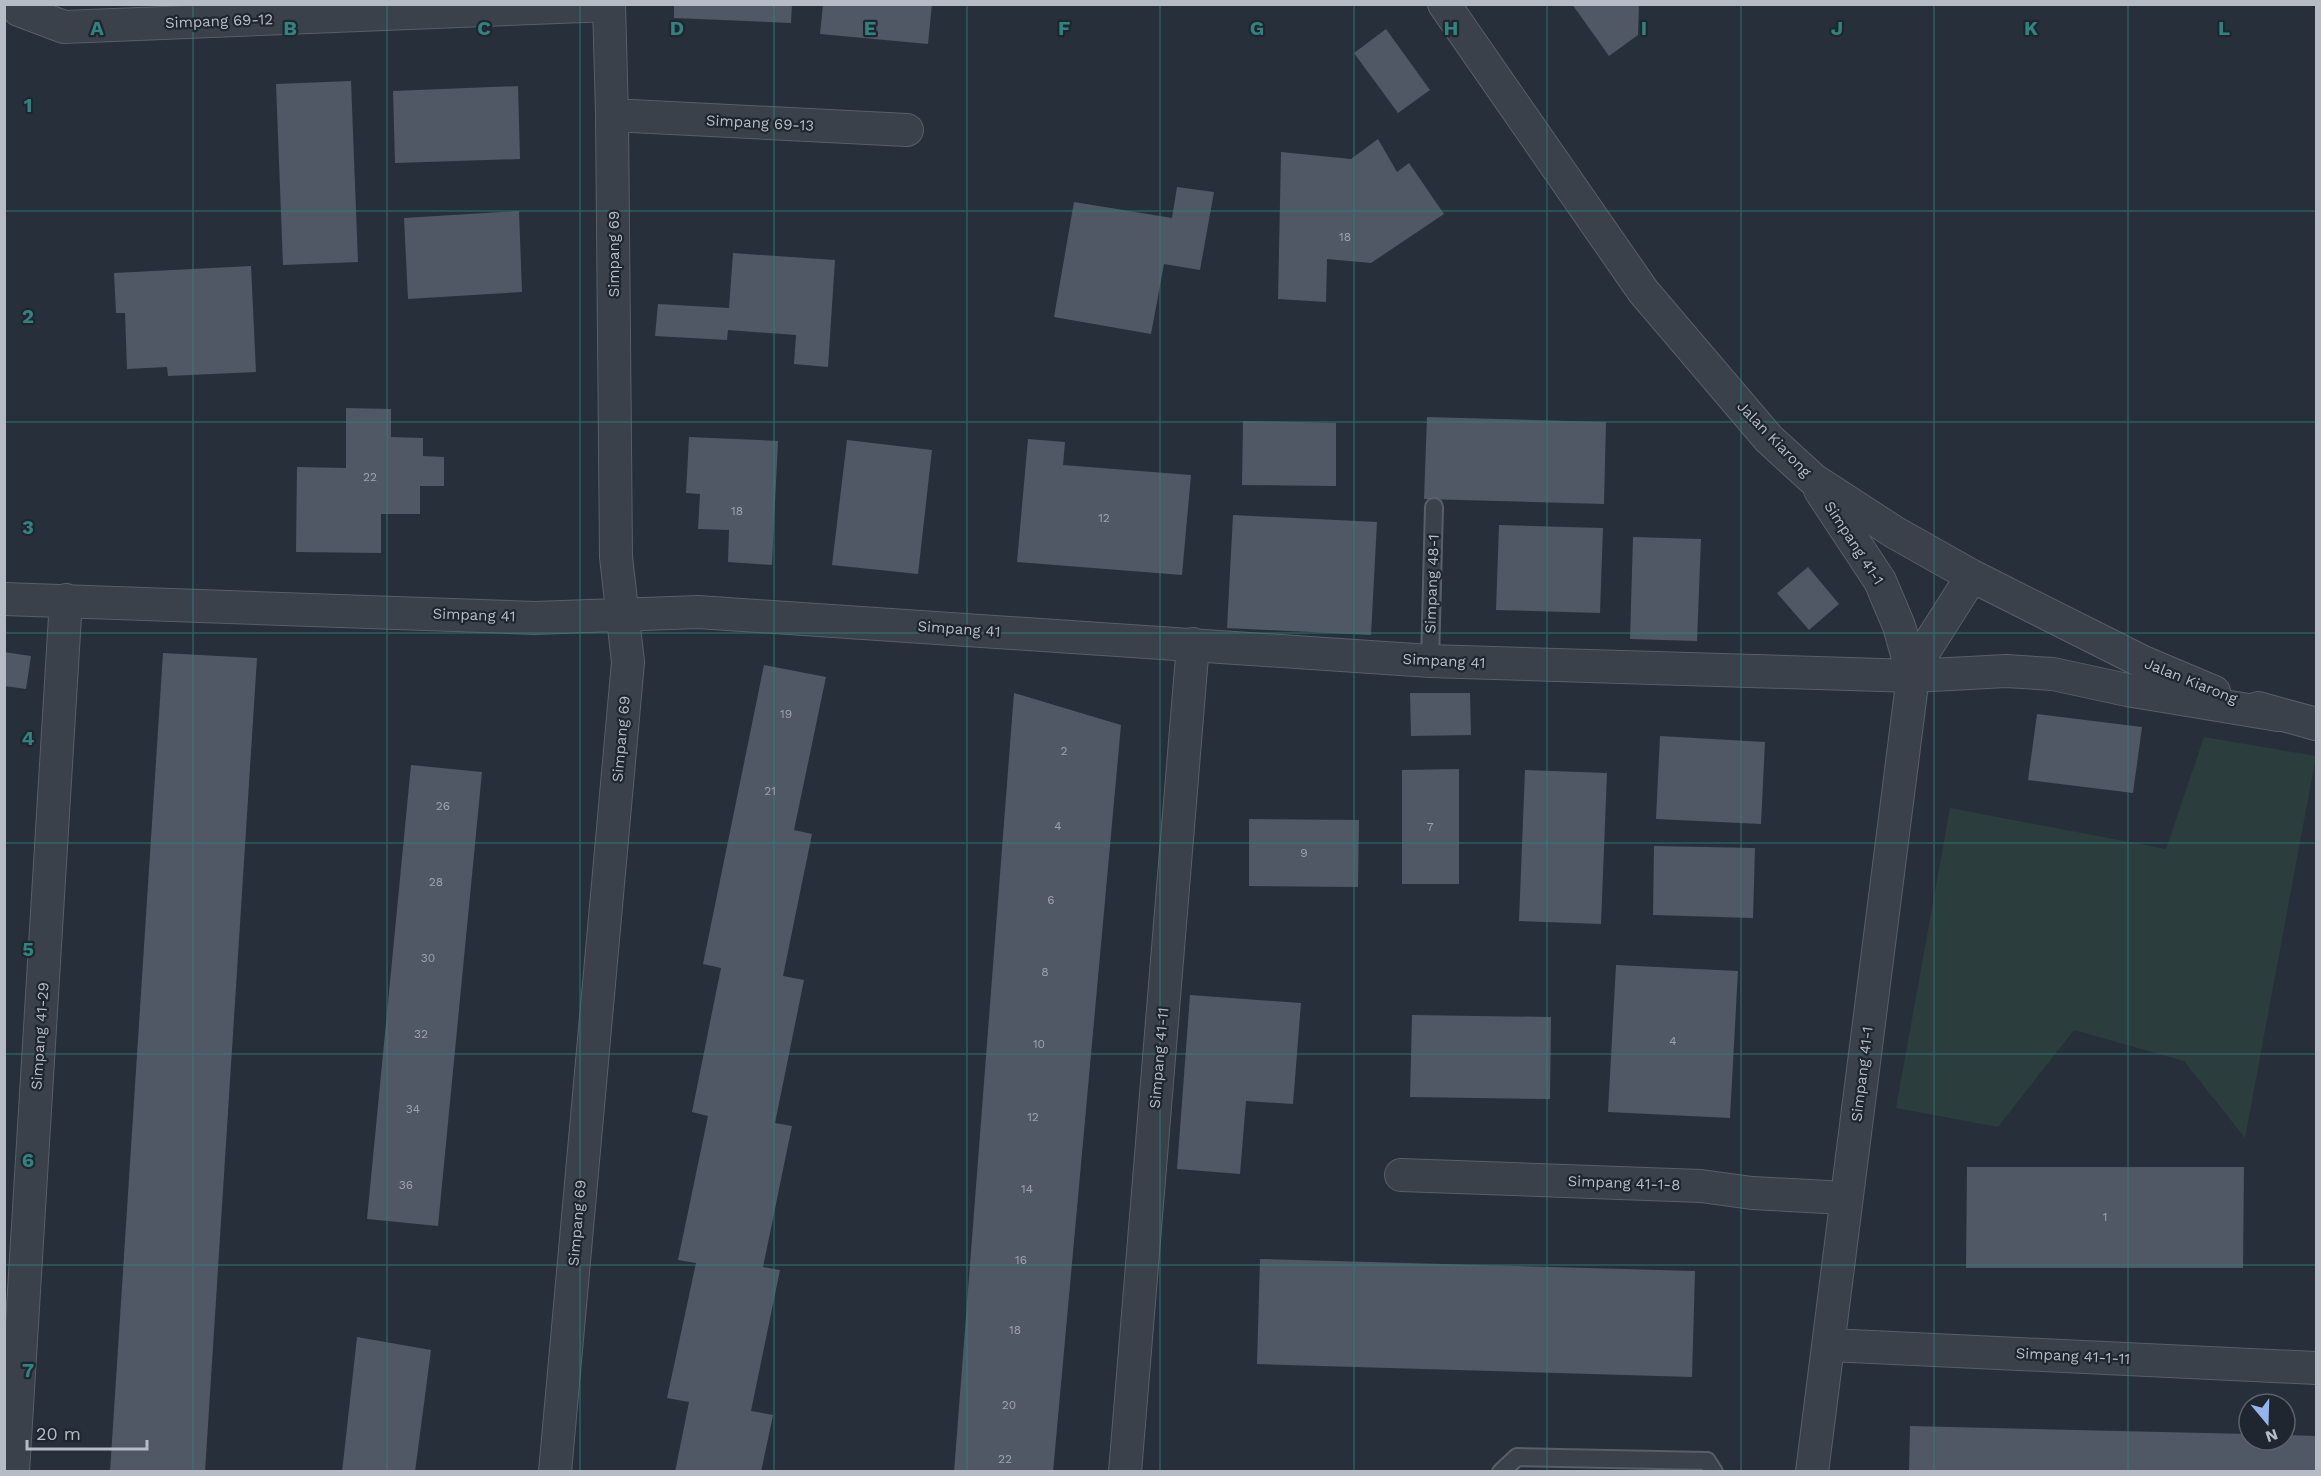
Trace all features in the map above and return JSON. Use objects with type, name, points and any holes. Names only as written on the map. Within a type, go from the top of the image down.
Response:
[{"type":"street","name":"Jalan Kiarong","points":[[1444,4],[1643,291],[1769,439],[1814,480],[1894,532],[1972,576],[2143,662],[2278,715],[2316,724]]},
{"type":"street","name":"Simpang 69-12","points":[[16,7],[64,27],[609,5]]},
{"type":"street","name":"Simpang 69","points":[[555,1472],[628,662],[616,557],[609,5]]},
{"type":"street","name":"Simpang 69-13","points":[[612,115],[907,130]]},
{"type":"street","name":"Simpang 41-1","points":[[1814,480],[1880,581],[1899,626],[1913,676]]},
{"type":"street","name":"Simpang 41-1","points":[[1812,1472],[1830,1345],[1845,1198],[1913,676],[1925,650],[1972,576]]},
{"type":"street","name":"Simpang 41","points":[[4,599],[535,618],[698,612],[1430,661],[1913,676]]},
{"type":"street","name":"Simpang 41-29","points":[[13,1472],[66,600]]},
{"type":"street","name":"Simpang 41-11","points":[[1125,1472],[1193,644]]},
{"type":"street","points":[[1913,676],[2006,671],[2052,674],[2127,690],[2278,715]]},
{"type":"street","name":"Simpang 41-1-8","points":[[1401,1175],[1701,1186],[1845,1198]]},
{"type":"street","name":"Simpang 41-1-11","points":[[1830,1345],[2316,1368]]},
{"type":"lane","name":"Simpang 48-1","points":[[1430,661],[1434,507]]},
{"type":"lane","points":[[1501,1472],[1517,1457],[1707,1461],[1714,1472]]},
{"type":"shaded area","points":[[2204,737],[2316,756],[2245,1138],[2184,1061],[2074,1030],[1998,1127],[1896,1108],[1950,808],[2166,849]]},
{"type":"building","points":[[674,4],[792,4],[791,23],[674,18]]},
{"type":"building","points":[[823,4],[932,4],[928,44],[820,34]]},
{"type":"building","points":[[1572,4],[1639,4],[1638,35],[1609,56]]},
{"type":"building","points":[[1386,29],[1430,90],[1398,113],[1354,53]]},
{"type":"building","points":[[351,81],[358,262],[283,265],[276,84]]},
{"type":"building","points":[[518,86],[520,159],[395,163],[393,91]]},
{"type":"building","points":[[1378,139],[1397,172],[1409,163],[1444,214],[1371,263],[1327,259],[1326,302],[1278,299],[1281,152],[1351,159]]},
{"type":"building","points":[[1177,187],[1214,192],[1200,270],[1164,264],[1151,334],[1054,317],[1074,202],[1172,218]]},
{"type":"building","points":[[519,211],[522,292],[408,299],[404,218]]},
{"type":"building","points":[[733,253],[835,260],[828,367],[794,364],[796,335],[728,330],[727,340],[655,336],[658,304],[729,308]]},
{"type":"building","points":[[251,266],[256,372],[168,376],[167,367],[127,369],[125,313],[116,313],[114,273]]},
{"type":"building","points":[[346,408],[391,409],[391,437],[423,438],[423,456],[444,457],[444,486],[420,486],[420,514],[381,514],[381,553],[296,552],[297,467],[346,468]]},
{"type":"building","points":[[1427,417],[1606,422],[1604,504],[1424,499]]},
{"type":"building","points":[[1243,421],[1336,423],[1336,486],[1242,485]]},
{"type":"building","points":[[689,437],[778,441],[772,565],[728,562],[729,530],[698,529],[700,494],[686,493]]},
{"type":"building","points":[[1028,439],[1065,442],[1063,465],[1191,475],[1182,575],[1017,562]]},
{"type":"building","points":[[847,440],[932,450],[918,574],[832,565]]},
{"type":"building","points":[[1233,515],[1377,522],[1371,635],[1227,628]]},
{"type":"building","points":[[1499,525],[1603,528],[1600,613],[1496,610]]},
{"type":"building","points":[[1633,537],[1701,539],[1697,641],[1630,639]]},
{"type":"building","points":[[1808,567],[1839,604],[1809,630],[1777,593]]},
{"type":"building","points":[[4,652],[31,656],[26,689],[4,686]]},
{"type":"building","points":[[163,653],[257,658],[205,1472],[110,1472]]},
{"type":"building","points":[[764,665],[826,677],[794,830],[812,834],[783,976],[804,980],[775,1123],[792,1126],[763,1267],[780,1270],[751,1411],[773,1415],[761,1472],[675,1472],[689,1402],[667,1398],[696,1263],[678,1260],[708,1116],[692,1112],[721,968],[703,964]]},
{"type":"building","points":[[1014,693],[1121,725],[1053,1472],[954,1472]]},
{"type":"building","points":[[1410,693],[1470,693],[1471,735],[1411,736]]},
{"type":"building","points":[[2037,714],[2142,727],[2133,793],[2028,780]]},
{"type":"building","points":[[1660,736],[1765,742],[1761,824],[1656,819]]},
{"type":"building","points":[[411,765],[482,772],[438,1226],[367,1219]]},
{"type":"building","points":[[1459,769],[1459,884],[1402,884],[1402,770]]},
{"type":"building","points":[[1525,770],[1607,773],[1601,924],[1519,921]]},
{"type":"building","points":[[1249,819],[1359,820],[1358,887],[1249,886]]},
{"type":"building","points":[[1654,846],[1755,848],[1753,918],[1653,915]]},
{"type":"building","points":[[1616,965],[1738,971],[1730,1118],[1608,1112]]},
{"type":"building","points":[[1190,995],[1301,1003],[1293,1104],[1246,1101],[1240,1174],[1177,1169]]},
{"type":"building","points":[[1412,1015],[1551,1017],[1550,1099],[1410,1097]]},
{"type":"building","points":[[1967,1167],[2244,1167],[2243,1268],[1966,1268]]},
{"type":"building","points":[[1260,1259],[1695,1271],[1692,1377],[1257,1364]]},
{"type":"building","points":[[357,1337],[431,1350],[415,1472],[342,1472]]},
{"type":"building","points":[[1910,1426],[2237,1434],[2237,1452],[2297,1452],[2297,1435],[2316,1436],[2316,1472],[1909,1472]]}]
